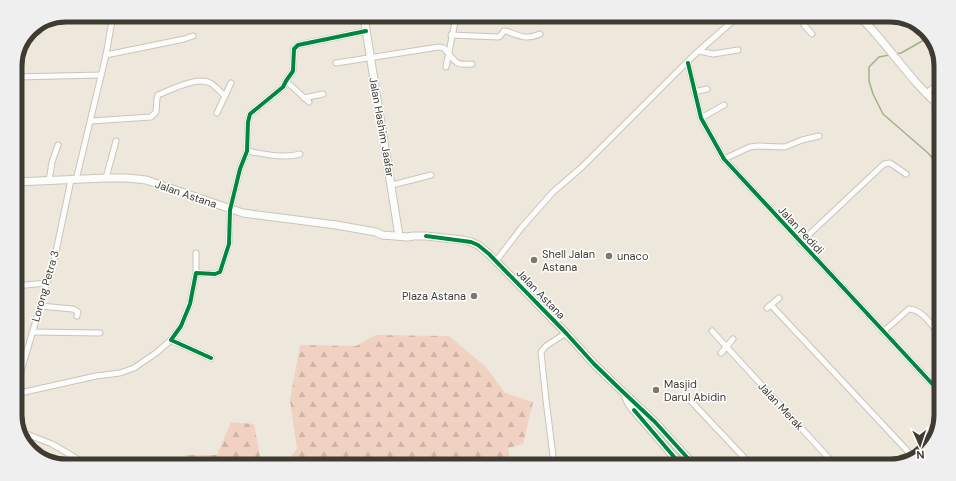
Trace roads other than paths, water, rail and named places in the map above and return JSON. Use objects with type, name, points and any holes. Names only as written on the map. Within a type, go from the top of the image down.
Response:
[{"type":"main road","name":"Jalan Hashim Jaafar","points":[[365,22],[399,235]]},
{"type":"main road","points":[[865,22],[934,100]]},
{"type":"main road","name":"Jalan Astana","points":[[22,182],[106,178],[146,180],[230,210],[255,215],[336,225],[376,232],[382,235],[413,236],[471,242],[478,245],[496,261],[594,364],[655,422],[689,459]]},
{"type":"main road","name":"Jalan Astana","points":[[626,396],[632,408],[675,459]]},
{"type":"street","name":"Lorong Petra 3","points":[[22,367],[47,283],[91,121],[112,22]]},
{"type":"street","points":[[446,67],[455,22]]},
{"type":"street","points":[[496,261],[522,227],[553,192],[582,167],[728,22]]},
{"type":"street","points":[[804,22],[804,25],[812,34]]},
{"type":"street","points":[[196,273],[215,274],[220,272],[228,244],[230,210],[240,169],[247,151],[248,122],[250,114],[282,87],[293,71],[294,49],[298,45],[366,31]]},
{"type":"street","points":[[451,35],[498,37],[506,31],[526,38],[533,38],[540,34]]},
{"type":"street","points":[[106,55],[194,36]]},
{"type":"street","points":[[336,63],[439,47],[444,48],[455,62],[463,65],[472,64]]},
{"type":"street","points":[[699,51],[713,54],[738,50]]},
{"type":"street","name":"Jalan Pedidi","points":[[688,63],[701,118],[724,159],[934,387]]},
{"type":"street","points":[[22,77],[101,75]]},
{"type":"street","points":[[286,81],[308,102]]},
{"type":"street","points":[[91,121],[151,117],[156,112],[158,95],[185,84],[209,82],[225,96]]},
{"type":"street","points":[[217,112],[231,83]]},
{"type":"street","points":[[926,93],[934,87]]},
{"type":"street","points":[[694,92],[707,89]]},
{"type":"street","points":[[304,98],[323,94]]},
{"type":"street","points":[[701,118],[724,105]]},
{"type":"street","points":[[724,159],[750,147],[785,147],[819,136]]},
{"type":"street","points":[[106,178],[116,141]]},
{"type":"street","points":[[49,181],[52,162],[58,145]]},
{"type":"street","points":[[247,151],[284,156],[300,154]]},
{"type":"street","points":[[800,243],[884,164],[890,163],[906,174]]},
{"type":"street","points":[[392,185],[431,175]]},
{"type":"street","points":[[196,253],[196,273],[190,304],[181,326],[171,340],[211,358]]},
{"type":"street","points":[[22,285],[47,283]]},
{"type":"street","points":[[779,298],[769,306],[910,454]]},
{"type":"street","points":[[40,306],[74,309],[78,312],[77,316]]},
{"type":"street","points":[[883,332],[909,309],[921,312],[934,327]]},
{"type":"street","points":[[32,332],[100,333]]},
{"type":"street","name":"Jalan Merak","points":[[712,332],[830,459]]},
{"type":"street","points":[[553,459],[541,352],[546,346],[566,333]]},
{"type":"street","points":[[721,352],[734,339]]},
{"type":"street","name":"Lorong Petra 3","points":[[22,393],[96,376],[120,373],[134,368],[156,353],[171,340]]},
{"type":"street","points":[[690,400],[745,459]]},
{"type":"street","points":[[26,434],[52,444],[78,459]]},
{"type":"waterway","points":[[895,54],[901,53],[925,39]]},
{"type":"waterway","points":[[889,55],[879,57],[869,67],[869,81],[873,94],[883,114],[934,160]]},
{"type":"place","name":"unaco","points":[[609,256]]},
{"type":"place","name":"Shell Jalan Astana","points":[[534,260]]},
{"type":"place","name":"Plaza Astana","points":[[474,296]]},
{"type":"place","name":"Masjid Darul Abidin","points":[[656,390]]}]
